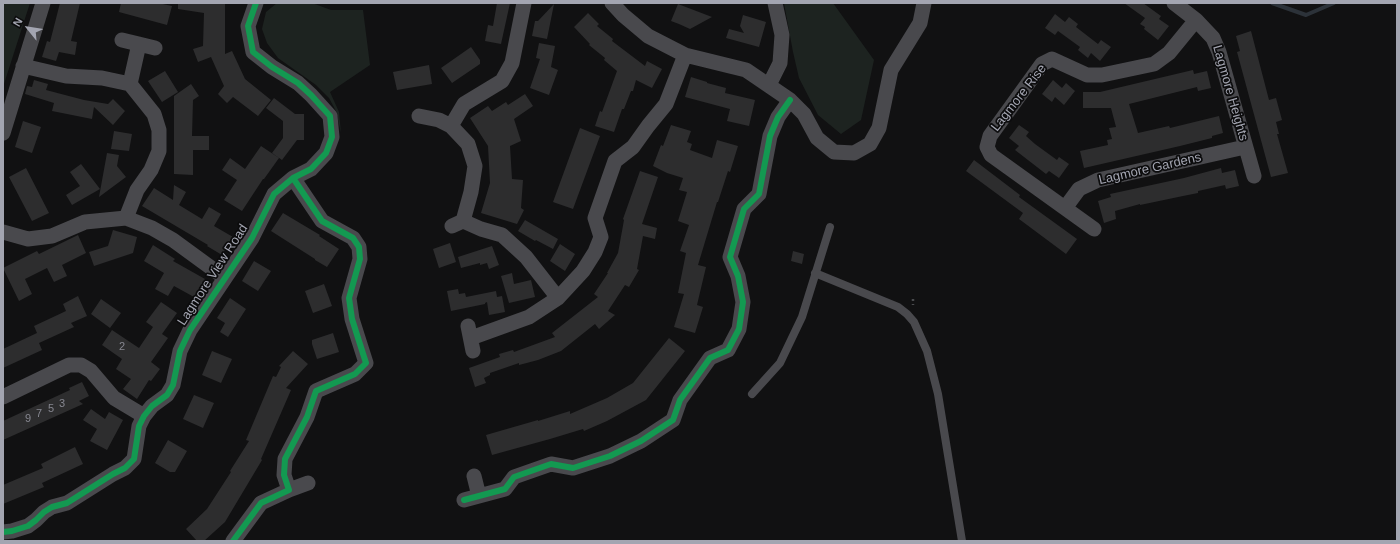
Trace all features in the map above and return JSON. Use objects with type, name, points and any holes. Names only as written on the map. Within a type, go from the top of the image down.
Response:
[{"type":"street","points":[[3,133],[22,66],[43,3]]},
{"type":"street","name":"Lagmore View Road","points":[[3,532],[28,526],[44,512],[52,507],[67,503],[125,468],[134,459],[139,426],[144,416],[152,406],[167,395],[173,385],[180,351],[190,330],[252,238],[274,194],[293,178],[310,169],[326,153],[332,137],[330,116],[298,83],[272,67],[254,52],[248,26],[256,3]]},
{"type":"street","points":[[451,126],[464,104],[502,81],[512,63],[524,3]]},
{"type":"street","points":[[612,3],[623,15],[648,36],[686,55],[746,70],[790,100],[804,114],[818,138],[834,152],[854,153],[870,144],[879,128],[891,70],[920,23],[924,3]]},
{"type":"street","points":[[769,85],[780,63],[782,35],[775,3]]},
{"type":"street","name":"Lagmore Heights","points":[[1174,3],[1196,20],[1213,38],[1219,52],[1254,176]]},
{"type":"street","name":"Lagmore Rise","points":[[1094,229],[991,155],[987,147],[990,136],[1042,64],[1052,59],[1087,75],[1102,75],[1154,64],[1169,53],[1196,20]]},
{"type":"street","points":[[122,40],[155,48]]},
{"type":"street","points":[[130,84],[139,44]]},
{"type":"street","points":[[471,338],[529,317],[558,298],[582,271],[595,252],[601,237],[595,218],[615,161],[633,147],[666,104],[686,55]]},
{"type":"street","points":[[22,66],[66,76],[102,78],[130,84],[154,114],[159,130],[160,151],[151,170],[137,190],[126,218]]},
{"type":"street","points":[[464,500],[505,489],[514,477],[551,464],[573,468],[610,456],[641,441],[673,420],[680,400],[710,358],[728,350],[739,329],[743,302],[738,276],[730,257],[744,209],[759,194],[770,136],[778,117],[790,100]]},
{"type":"street","points":[[419,116],[439,120],[451,126],[468,144],[475,166],[471,192],[458,224],[502,235],[526,257],[558,298]]},
{"type":"street","name":"Lagmore Gardens","points":[[1065,208],[1079,189],[1098,180],[1246,147]]},
{"type":"street","points":[[289,490],[284,475],[285,459],[306,417],[316,391],[355,374],[366,363],[352,319],[349,298],[360,260],[359,247],[353,238],[322,221],[293,178]]},
{"type":"street","points":[[3,232],[28,239],[52,236],[84,222],[126,218],[152,228],[173,240],[225,278]]},
{"type":"street","points":[[3,397],[69,365],[81,365],[90,371],[114,398],[144,416]]},
{"type":"street","points":[[474,476],[479,496]]},
{"type":"street","points":[[233,541],[261,503],[308,483]]},
{"type":"lane","points":[[752,394],[780,363],[802,317],[830,227]]},
{"type":"lane","points":[[815,274],[898,308],[907,314],[914,322],[927,351],[938,394],[962,541]]},
{"type":"shaded area","points":[[3,3],[30,3],[3,87]]},
{"type":"shaded area","points":[[277,3],[312,3],[331,10],[363,10],[370,65],[330,92],[339,112],[341,133],[336,111],[329,98],[316,85],[278,58],[267,43],[262,29],[266,12]]},
{"type":"shaded area","points":[[784,3],[833,3],[874,60],[861,120],[841,134],[818,115],[799,78]]},
{"type":"building","points":[[60,3],[80,3],[71,41],[77,42],[75,55],[59,52],[56,61],[42,57],[47,41],[50,42]]},
{"type":"building","points":[[121,3],[158,3],[172,6],[167,25],[119,12]]},
{"type":"building","points":[[178,3],[225,3],[225,54],[232,51],[245,79],[271,100],[258,116],[233,97],[227,103],[218,94],[224,86],[211,57],[198,62],[193,49],[203,46],[204,13],[178,9]]},
{"type":"building","points":[[497,3],[510,3],[501,44],[485,41],[488,25],[493,26]]},
{"type":"building","points":[[1124,3],[1143,3],[1161,16],[1159,19],[1169,26],[1158,40],[1140,24],[1145,18]]},
{"type":"building","points":[[554,4],[547,39],[532,36],[535,21],[538,21]]},
{"type":"building","points":[[678,4],[712,17],[690,29],[671,21]]},
{"type":"building","points":[[588,13],[599,24],[597,26],[613,39],[612,41],[645,66],[647,61],[662,69],[652,88],[636,80],[633,91],[631,91],[624,109],[622,109],[614,132],[595,126],[600,111],[602,112],[617,71],[604,60],[605,58],[589,45],[590,44],[574,27]]},
{"type":"building","points":[[1055,14],[1065,22],[1069,17],[1078,24],[1076,27],[1098,44],[1101,40],[1111,47],[1100,61],[1091,53],[1088,58],[1078,50],[1080,47],[1058,31],[1055,35],[1045,28]]},
{"type":"building","points":[[743,15],[766,22],[759,47],[726,38],[729,29],[744,33],[740,26]]},
{"type":"building","points":[[1251,31],[1269,100],[1276,98],[1282,120],[1276,122],[1279,134],[1277,134],[1288,173],[1271,177],[1237,52],[1240,51],[1236,36]]},
{"type":"building","points":[[539,43],[555,46],[551,67],[558,70],[549,95],[530,88],[540,59],[536,58]]},
{"type":"building","points":[[471,47],[480,60],[480,64],[452,83],[441,68]]},
{"type":"building","points":[[429,65],[432,84],[397,90],[393,72]]},
{"type":"building","points":[[1193,70],[1194,74],[1207,71],[1211,88],[1198,91],[1197,87],[1129,104],[1138,133],[1169,126],[1170,128],[1219,116],[1223,133],[1212,136],[1212,138],[1084,168],[1080,151],[1108,145],[1107,140],[1112,139],[1109,128],[1116,127],[1111,108],[1083,108],[1083,92],[1100,92]]},
{"type":"building","points":[[165,71],[178,92],[162,102],[148,81]]},
{"type":"building","points":[[691,77],[726,88],[725,93],[755,100],[749,126],[727,121],[730,109],[685,97]]},
{"type":"building","points":[[34,80],[48,84],[46,90],[84,100],[108,104],[113,99],[125,111],[113,125],[94,107],[92,119],[52,111],[54,103],[25,94],[27,86],[32,87]]},
{"type":"building","points":[[1053,80],[1062,88],[1066,83],[1075,91],[1064,105],[1055,97],[1052,102],[1042,94]]},
{"type":"building","points":[[191,84],[199,96],[193,100],[192,136],[209,136],[209,150],[193,150],[193,175],[174,174],[174,96]]},
{"type":"building","points":[[525,94],[533,106],[514,119],[521,141],[510,146],[512,179],[523,180],[521,208],[524,210],[517,224],[481,213],[490,183],[488,146],[470,118],[488,106],[492,111],[506,102],[508,105]]},
{"type":"building","points":[[274,98],[295,114],[304,114],[304,140],[297,140],[282,160],[272,153],[283,138],[283,121],[266,108]]},
{"type":"building","points":[[23,121],[41,127],[32,153],[15,147]]},
{"type":"building","points":[[671,125],[691,131],[687,142],[692,144],[690,150],[712,158],[717,140],[738,146],[730,172],[728,171],[717,202],[698,265],[706,267],[697,305],[703,307],[695,333],[674,327],[684,294],[678,293],[686,253],[680,251],[689,225],[678,221],[687,192],[679,190],[683,178],[667,173],[653,166]]},
{"type":"building","points":[[1019,125],[1029,132],[1026,136],[1035,144],[1057,160],[1059,157],[1069,164],[1059,178],[1049,171],[1046,174],[1015,150],[1019,146],[1009,138]]},
{"type":"building","points":[[580,128],[600,136],[573,209],[553,202]]},
{"type":"building","points":[[114,131],[132,134],[129,151],[111,149]]},
{"type":"building","points":[[261,146],[279,158],[242,211],[224,200],[237,180],[222,170],[230,158],[245,169]]},
{"type":"building","points":[[107,153],[119,155],[117,166],[126,177],[99,197]]},
{"type":"building","points":[[974,160],[1020,195],[1019,197],[1077,239],[1066,254],[1019,219],[1023,213],[966,171]]},
{"type":"building","points":[[81,164],[100,189],[72,205],[66,195],[80,186],[70,172]]},
{"type":"building","points":[[26,168],[49,213],[32,221],[9,177]]},
{"type":"building","points":[[1221,168],[1222,173],[1235,170],[1239,186],[1226,189],[1225,185],[1198,191],[1198,193],[1140,204],[1115,211],[1116,219],[1104,223],[1098,201],[1111,197],[1110,194],[1184,178]]},
{"type":"building","points":[[640,171],[658,177],[642,224],[657,228],[655,239],[643,236],[637,269],[639,270],[629,287],[625,285],[608,311],[615,315],[599,329],[595,324],[561,351],[538,360],[519,365],[519,363],[490,373],[490,375],[484,378],[486,383],[475,387],[469,368],[500,357],[499,354],[513,350],[514,352],[555,337],[552,333],[598,297],[594,294],[608,273],[618,253],[623,219]]},
{"type":"building","points":[[174,185],[186,192],[179,205],[202,219],[209,207],[221,214],[214,226],[233,237],[222,255],[207,246],[208,245],[142,206],[154,188],[173,200]]},
{"type":"building","points":[[283,213],[320,235],[319,236],[339,249],[327,267],[271,231]]},
{"type":"building","points":[[525,220],[558,239],[553,249],[518,231]]},
{"type":"building","points":[[113,230],[137,237],[133,253],[94,266],[89,252],[108,246]]},
{"type":"building","points":[[78,235],[86,253],[62,265],[67,276],[54,282],[47,268],[25,279],[32,294],[19,301],[3,268],[37,251],[39,254]]},
{"type":"building","points":[[450,243],[456,262],[439,268],[433,249]]},
{"type":"building","points":[[560,244],[575,254],[565,271],[550,261]]},
{"type":"building","points":[[153,245],[175,259],[173,261],[205,279],[194,297],[174,286],[168,296],[155,289],[164,273],[144,261]]},
{"type":"building","points":[[492,246],[499,265],[489,269],[487,263],[480,265],[480,263],[461,268],[458,257]]},
{"type":"building","points":[[793,251],[804,254],[802,264],[791,261]]},
{"type":"building","points":[[254,261],[271,271],[258,291],[242,281]]},
{"type":"building","points":[[512,273],[514,284],[531,280],[535,297],[509,303],[501,276]]},
{"type":"building","points":[[324,284],[332,306],[313,313],[305,291]]},
{"type":"building","points":[[458,289],[459,294],[465,293],[466,297],[496,291],[497,297],[502,296],[505,312],[489,315],[487,302],[485,304],[451,311],[447,291]]},
{"type":"building","points":[[78,296],[87,316],[71,323],[74,327],[39,343],[42,350],[3,368],[3,349],[37,333],[34,326],[66,311],[63,304]]},
{"type":"building","points":[[230,298],[246,309],[228,337],[220,332],[225,323],[217,318]]},
{"type":"building","points":[[101,299],[121,313],[110,328],[91,314]]},
{"type":"building","points":[[161,302],[177,313],[162,334],[168,338],[151,362],[160,369],[151,381],[149,380],[137,399],[123,389],[131,379],[116,369],[122,359],[102,345],[112,330],[139,348],[153,327],[146,322]]},
{"type":"building","points":[[333,333],[339,352],[317,359],[312,340]]},
{"type":"building","points":[[669,338],[685,351],[646,400],[607,421],[584,431],[583,429],[492,455],[486,435],[570,411],[570,414],[607,398],[633,383]]},
{"type":"building","points":[[212,351],[232,359],[221,383],[202,375]]},
{"type":"building","points":[[293,351],[308,364],[286,388],[291,390],[261,459],[262,460],[225,522],[204,541],[197,541],[186,529],[207,509],[231,472],[230,471],[249,441],[246,440],[273,376],[276,377],[281,367],[279,366]]},
{"type":"building","points":[[82,382],[89,396],[79,401],[83,404],[3,440],[3,421],[70,390],[69,388]]},
{"type":"building","points":[[194,395],[214,403],[203,428],[183,419]]},
{"type":"building","points":[[91,409],[105,419],[109,412],[123,420],[107,450],[90,441],[97,429],[83,420]]},
{"type":"building","points":[[168,440],[187,451],[175,472],[170,472],[155,463]]},
{"type":"building","points":[[75,447],[83,464],[42,483],[44,487],[3,504],[3,485],[43,468],[41,464]]},
{"type":"waterway","points":[[1272,3],[1306,15],[1334,3]]},
{"type":"cycle path","points":[[3,532],[28,526],[44,512],[52,507],[67,503],[125,468],[134,459],[139,426],[144,416],[152,406],[167,395],[173,385],[180,351],[190,330],[252,238],[274,194],[293,178],[311,169],[326,153],[332,137],[330,116],[298,83],[272,67],[253,52],[248,26],[256,3]]},
{"type":"cycle path","points":[[464,500],[505,489],[514,477],[551,464],[573,468],[610,456],[641,441],[673,420],[680,400],[710,358],[728,350],[739,329],[743,302],[738,276],[730,257],[744,209],[759,194],[770,136],[778,117],[790,100]]},
{"type":"cycle path","points":[[233,541],[261,503],[289,490],[284,475],[285,459],[307,417],[316,391],[355,374],[366,363],[352,319],[349,298],[360,259],[359,247],[353,238],[322,221],[293,178]]}]
